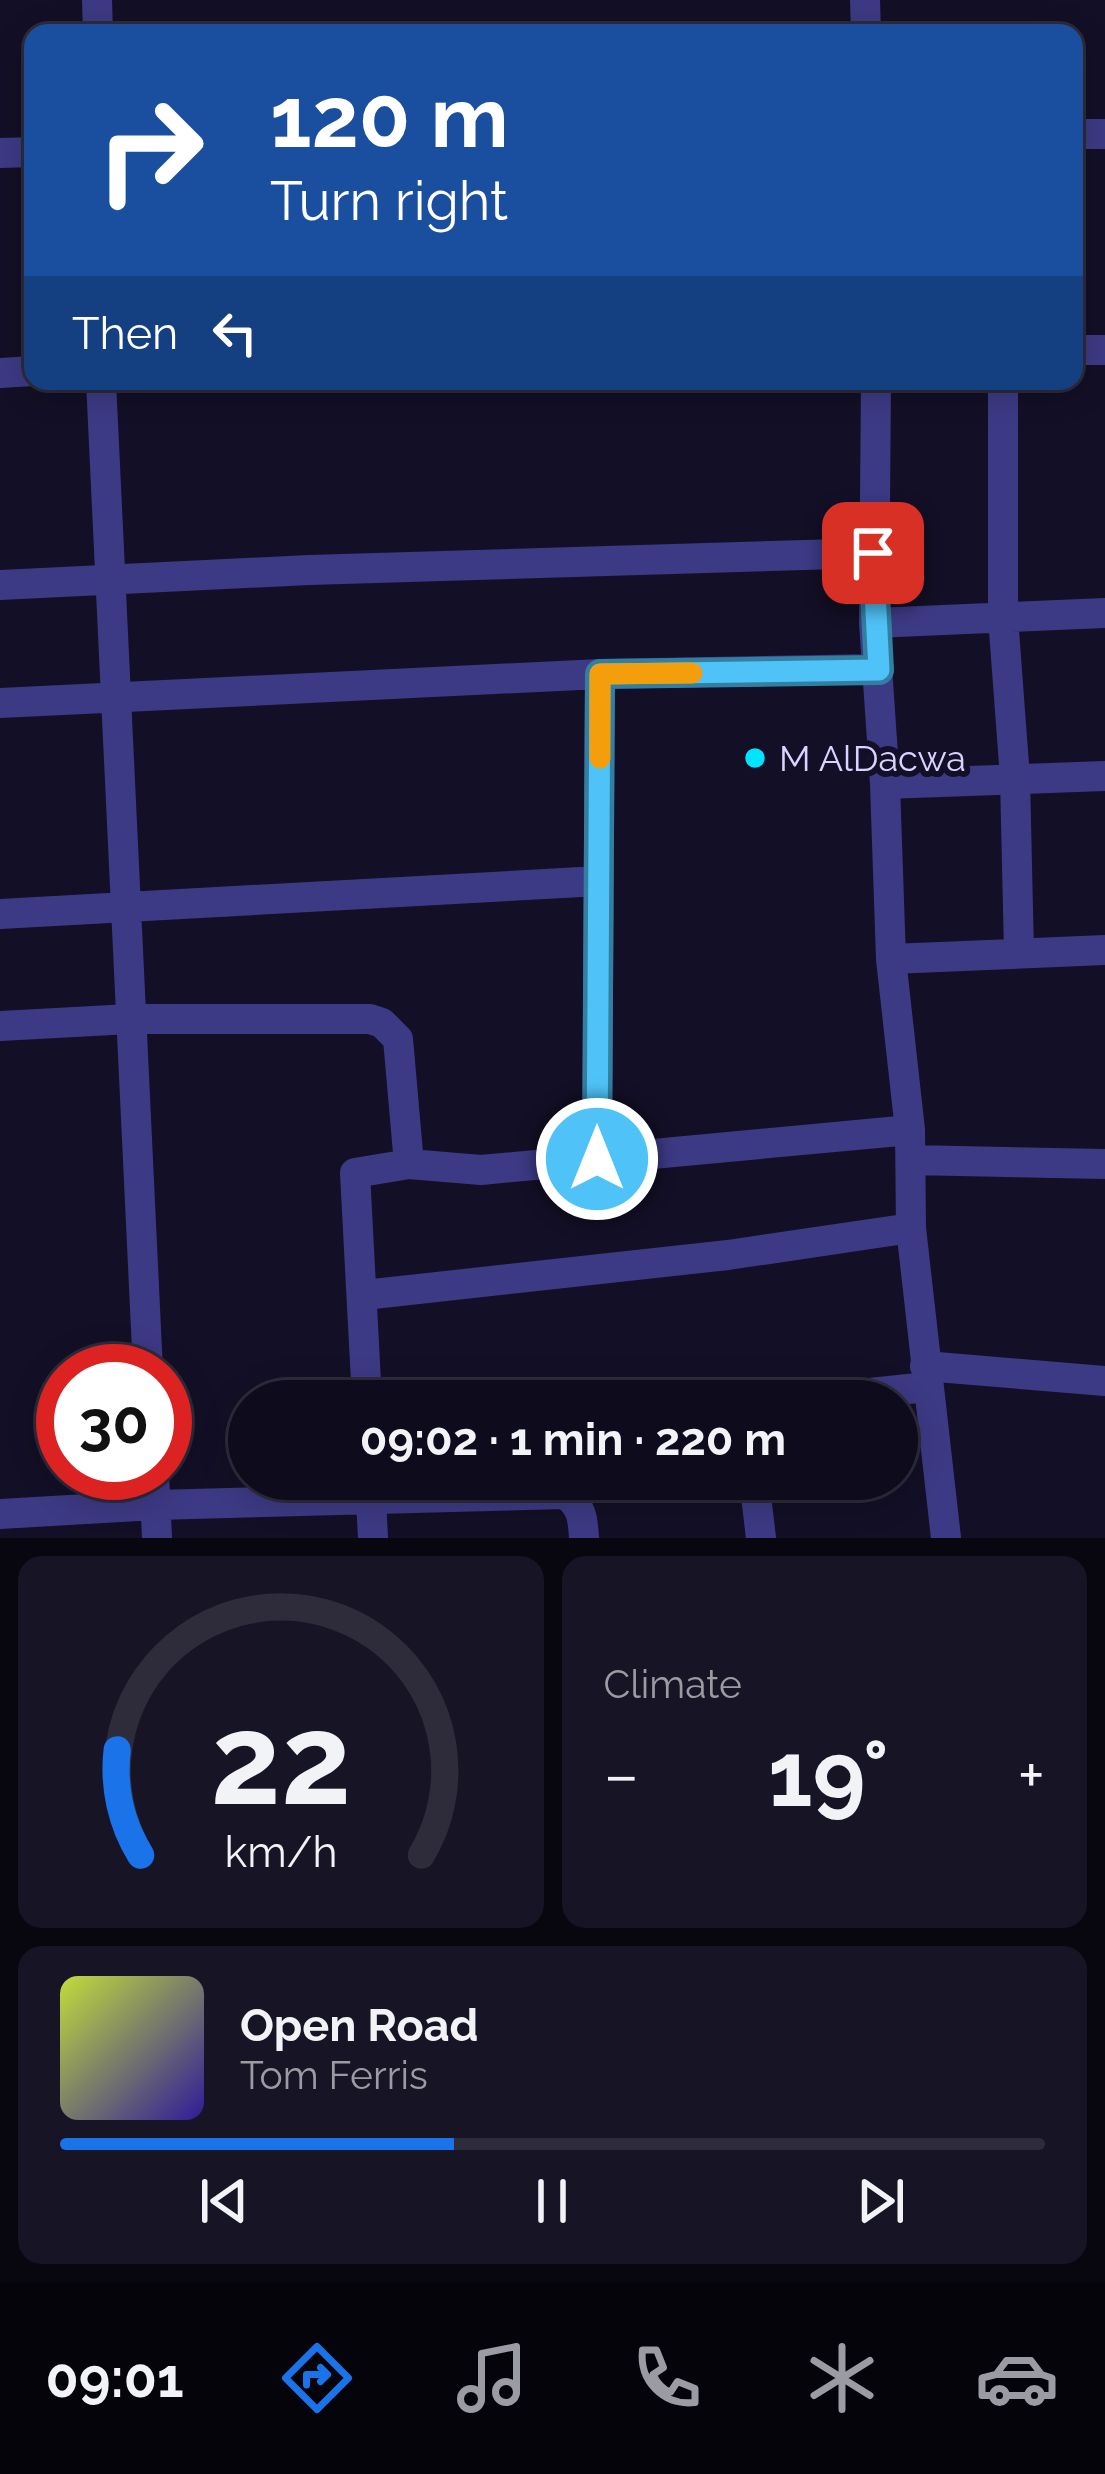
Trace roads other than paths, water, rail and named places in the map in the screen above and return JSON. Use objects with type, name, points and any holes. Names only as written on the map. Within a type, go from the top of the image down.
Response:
[{"type":"street","points":[[100,390],[147,1344]]},
{"type":"street","points":[[876,390],[874,623],[891,959],[910,1145],[910,1228],[946,1538]]},
{"type":"street","points":[[1003,390],[1003,617],[1015,778],[1019,953]]},
{"type":"street","points":[[0,585],[309,569],[873,553]]},
{"type":"street","points":[[874,623],[1105,613]]},
{"type":"street","points":[[0,704],[600,674],[879,670]]},
{"type":"street","points":[[597,1159],[600,674]]},
{"type":"street","points":[[885,784],[1105,776]]},
{"type":"street","points":[[0,914],[599,881]]},
{"type":"street","points":[[891,959],[1105,950]]},
{"type":"street","points":[[0,1026],[130,1019],[382,1022],[398,1039],[409,1164]]},
{"type":"street","points":[[366,1380],[356,1173],[409,1164],[481,1170],[597,1159],[910,1145],[1105,1164]]},
{"type":"street","points":[[364,1295],[728,1256],[910,1228]]},
{"type":"street","points":[[905,1380],[926,1376],[1105,1382]]},
{"type":"street","points":[[155,1500],[157,1538]]},
{"type":"street","points":[[0,1514],[228,1500]]},
{"type":"street","points":[[371,1500],[373,1538]]},
{"type":"street","points":[[573,1500],[581,1512],[584,1538]]},
{"type":"street","points":[[756,1500],[761,1538]]},
{"type":"place","name":"M AlDacwa","points":[[755,758]]}]
